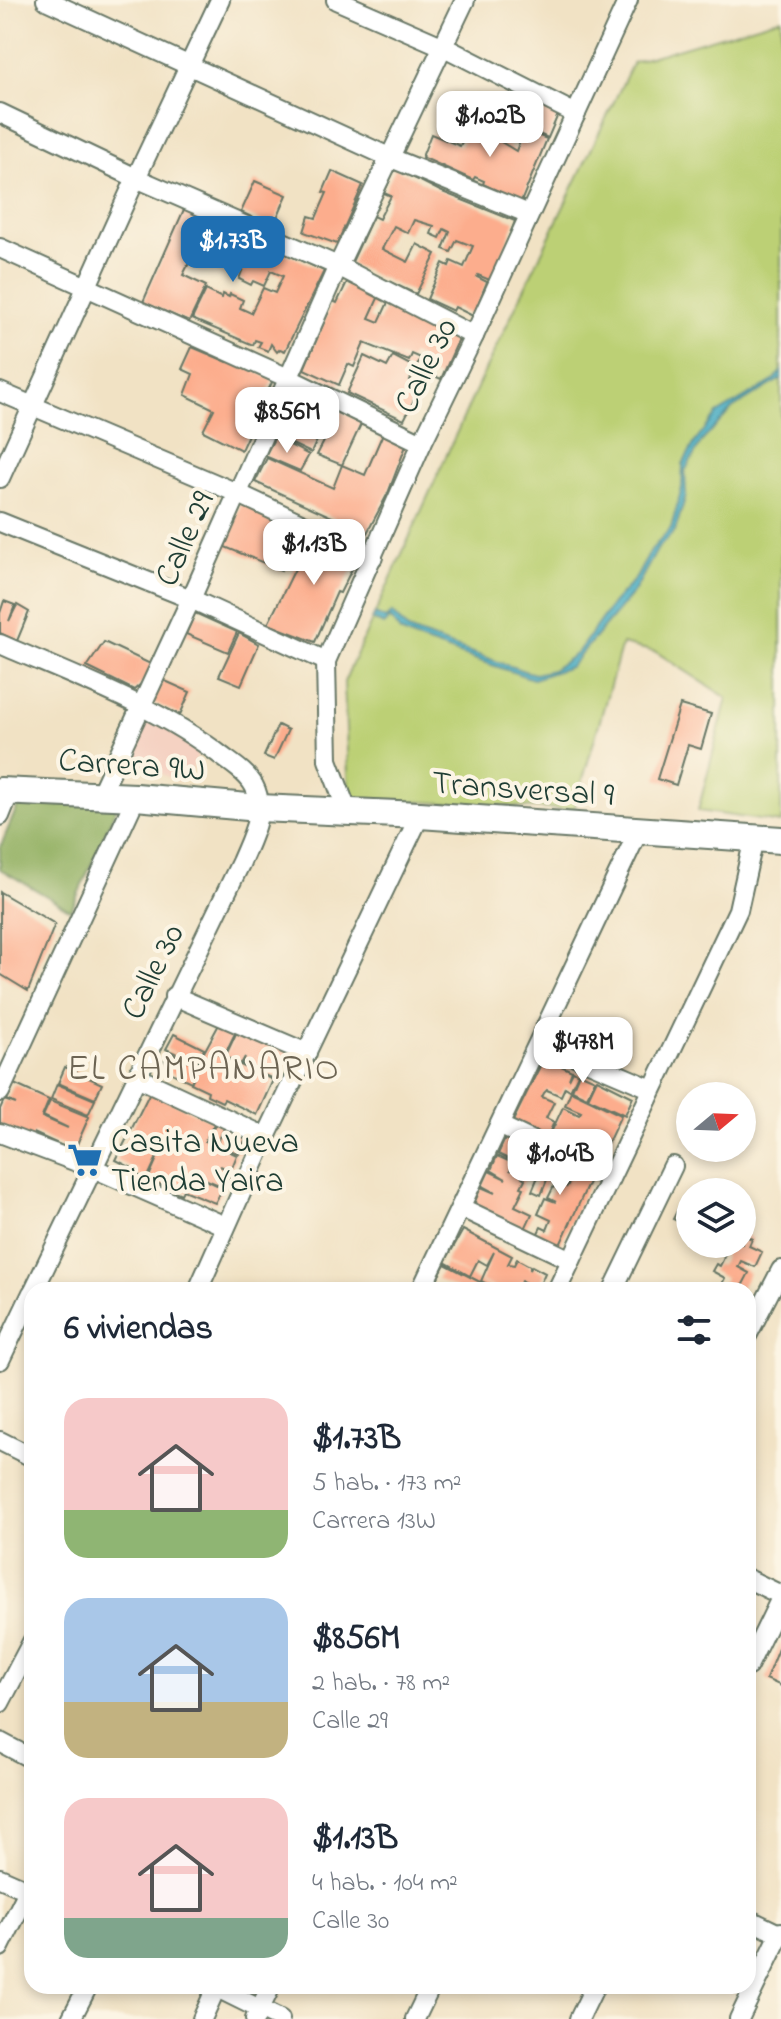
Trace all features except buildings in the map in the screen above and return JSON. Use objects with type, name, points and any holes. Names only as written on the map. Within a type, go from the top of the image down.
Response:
[{"type":"main road","name":"Carrera 9W","points":[[3,799],[136,797],[259,808]]},
{"type":"main road","name":"Transversal 9","points":[[259,808],[420,815],[781,840]]},
{"type":"street","points":[[46,0],[391,158],[529,214]]},
{"type":"street","points":[[0,478],[220,0]]},
{"type":"street","points":[[336,0],[444,47],[576,114]]},
{"type":"street","name":"Calle 29","points":[[99,797],[191,599],[338,266],[465,0]]},
{"type":"street","name":"Calle 30","points":[[348,813],[328,760],[326,661],[422,443],[576,114],[622,2]]},
{"type":"street","points":[[0,113],[136,178],[338,266],[474,336]]},
{"type":"street","points":[[0,248],[288,378],[422,443]]},
{"type":"street","points":[[0,392],[237,493],[373,557]]},
{"type":"street","points":[[0,522],[191,599],[326,661]]},
{"type":"street","points":[[0,644],[142,706],[212,749],[243,772],[255,787],[259,808]]},
{"type":"street","points":[[0,1092],[136,797]]},
{"type":"street","name":"Calle 30","points":[[38,1282],[241,862],[259,808]]},
{"type":"street","points":[[201,1282],[266,1137],[420,815]]},
{"type":"street","points":[[425,1282],[638,832]]},
{"type":"street","points":[[561,1282],[738,910],[754,838]]},
{"type":"street","points":[[174,996],[307,1053]]},
{"type":"street","points":[[540,1041],[652,1089]]},
{"type":"street","points":[[137,1077],[266,1137]]},
{"type":"street","points":[[501,1126],[610,1178]]},
{"type":"street","points":[[0,1133],[93,1168],[225,1226]]},
{"type":"street","points":[[617,1282],[673,1166]]},
{"type":"street","points":[[462,1208],[571,1260]]},
{"type":"street","points":[[756,1318],[781,1270]]},
{"type":"street","name":"Calle 30","points":[[0,1360],[24,1311]]},
{"type":"street","points":[[0,1441],[24,1453]]},
{"type":"street","points":[[756,1583],[781,1596],[756,1649]]},
{"type":"street","points":[[0,1703],[24,1657]]},
{"type":"street","points":[[0,1742],[24,1755]]},
{"type":"street","points":[[0,1878],[24,1889]]},
{"type":"street","points":[[0,1947],[24,1903]]},
{"type":"street","points":[[756,1923],[781,1934],[756,1985]]},
{"type":"street","points":[[71,2019],[84,1994]]},
{"type":"street","points":[[202,2019],[212,1994]]},
{"type":"street","points":[[227,1994],[257,2014],[280,2019]]},
{"type":"street","points":[[257,2014],[267,1994]]},
{"type":"street","points":[[415,2019],[427,1994]]},
{"type":"street","points":[[579,2019],[591,1994]]},
{"type":"street","points":[[739,2019],[751,1994]]},
{"type":"shaded area","points":[[146,718],[201,746],[190,774],[183,772],[178,782],[127,757]]},
{"type":"green space","points":[[781,18],[781,823],[698,811],[727,698],[656,652],[622,644],[574,810],[349,798],[344,682],[480,381],[633,62]]},
{"type":"green space","points":[[17,794],[120,800],[71,910],[0,869],[0,848],[18,805]]},
{"type":"water","points":[[781,371],[781,379],[732,409],[702,441],[685,471],[686,495],[675,531],[658,548],[634,592],[570,667],[533,679],[413,638],[400,632],[390,618],[384,625],[372,620],[375,614],[386,619],[392,613],[408,630],[418,634],[535,674],[552,670],[577,653],[613,603],[636,578],[651,550],[671,528],[682,488],[683,464],[695,442],[717,414],[773,381]]},
{"type":"place","name":"Casita Nueva Tienda Yaira","points":[[85,1160]]},
{"type":"district","name":"EL CAMPANARIO","points":[[204,1066]]}]
